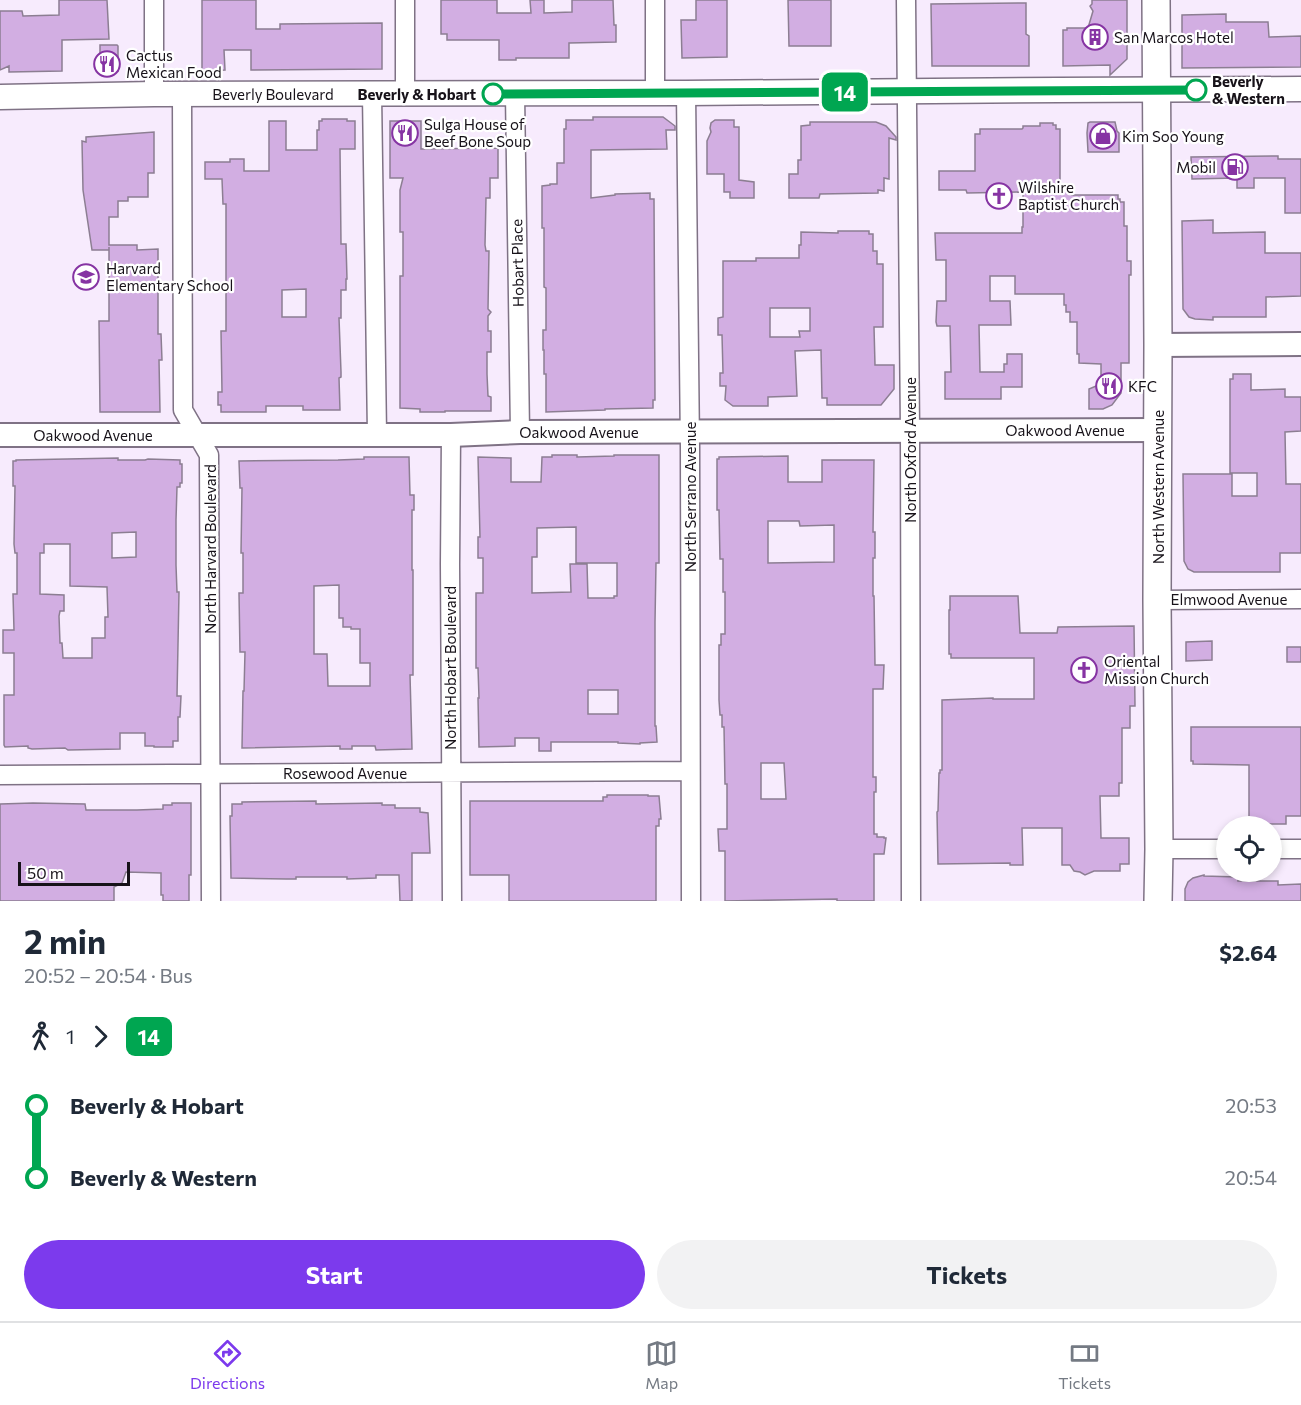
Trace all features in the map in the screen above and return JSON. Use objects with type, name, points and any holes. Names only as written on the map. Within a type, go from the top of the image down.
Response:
[{"type":"main road","name":"North Western Avenue","points":[[1156,0],[1158,901]]},
{"type":"main road","name":"Beverly Boulevard","points":[[0,97],[154,94],[1301,89]]},
{"type":"street","points":[[154,0],[154,94]]},
{"type":"street","points":[[405,0],[405,94]]},
{"type":"street","points":[[655,0],[655,93]]},
{"type":"street","name":"North Oxford Avenue","points":[[906,0],[911,901]]},
{"type":"street","name":"North Serrano Avenue","points":[[686,93],[690,431],[691,901]]},
{"type":"street","points":[[372,94],[377,434]]},
{"type":"street","name":"Hobart Place","points":[[515,94],[519,432]]},
{"type":"street","name":"North Harvard Boulevard","points":[[182,95],[183,410],[209,455],[211,901]]},
{"type":"street","points":[[1158,345],[1301,344]]},
{"type":"street","name":"Oakwood Avenue","points":[[0,435],[451,435],[519,432],[1158,430]]},
{"type":"street","name":"North Hobart Boulevard","points":[[451,435],[452,901]]},
{"type":"street","name":"Elmwood Avenue","points":[[1157,600],[1301,599]]},
{"type":"street","name":"Rosewood Avenue","points":[[0,775],[690,771]]},
{"type":"street","points":[[1159,849],[1216,849]]},
{"type":"street","points":[[1282,849],[1301,849]]},
{"type":"building","points":[[59,0],[107,0],[109,39],[62,40],[62,71],[9,72],[9,66],[0,70],[0,11],[22,11],[23,16],[59,15]]},
{"type":"building","points":[[202,0],[256,0],[256,29],[280,29],[280,24],[382,23],[382,69],[251,70],[251,50],[224,50],[225,70],[202,71]]},
{"type":"building","points":[[441,0],[497,0],[497,13],[531,13],[530,0],[544,0],[544,13],[572,12],[572,0],[613,0],[616,42],[569,43],[569,58],[499,60],[499,40],[447,40],[447,34],[441,34]]},
{"type":"building","points":[[696,0],[727,0],[727,57],[682,58],[681,20],[696,20]]},
{"type":"building","points":[[788,0],[831,0],[831,46],[789,46]]},
{"type":"building","name":"San Marcos Hotel","points":[[1092,0],[1127,0],[1127,59],[1110,75],[1110,65],[1063,66],[1063,30],[1088,28],[1093,11],[1090,6]]},
{"type":"building","points":[[1026,3],[1029,66],[932,66],[931,4]]},
{"type":"building","points":[[1226,14],[1226,22],[1268,22],[1269,37],[1301,36],[1301,67],[1182,68],[1182,15]]},
{"type":"building","points":[[100,45],[118,46],[118,71],[100,71]]},
{"type":"building","points":[[593,117],[663,117],[675,126],[675,130],[666,130],[667,149],[591,150],[591,198],[615,194],[650,193],[650,199],[654,199],[655,400],[653,400],[653,408],[546,412],[543,330],[546,330],[546,288],[544,287],[542,186],[557,184],[557,163],[564,163],[566,120],[593,120]]},
{"type":"building","points":[[322,119],[347,119],[347,121],[355,121],[355,149],[340,149],[341,244],[346,244],[347,279],[346,290],[341,290],[341,318],[339,318],[340,410],[303,410],[303,406],[266,406],[266,412],[221,412],[221,405],[218,405],[218,392],[222,392],[221,331],[226,331],[226,204],[223,204],[222,179],[205,179],[205,162],[230,162],[230,159],[244,159],[244,171],[269,171],[269,121],[286,121],[286,150],[317,150],[317,130],[319,130],[319,121]],"holes":[[[306,289],[306,317],[282,317],[282,290]]]},
{"type":"building","points":[[715,120],[734,120],[734,127],[739,127],[739,180],[754,182],[754,198],[730,198],[730,192],[724,192],[724,174],[707,174],[707,141],[711,132],[711,123]]},
{"type":"building","points":[[390,121],[421,121],[421,149],[498,148],[498,178],[490,178],[490,198],[486,198],[485,245],[486,251],[489,251],[488,309],[491,312],[488,316],[491,352],[487,352],[487,374],[491,411],[420,412],[420,409],[400,408],[400,276],[403,276],[403,232],[400,232],[400,190],[403,178],[390,178]]},
{"type":"building","points":[[810,122],[876,122],[886,126],[896,140],[889,138],[889,179],[884,178],[884,191],[820,194],[819,198],[789,198],[789,174],[798,174],[798,160],[801,160],[801,126],[810,125]]},
{"type":"building","points":[[1090,122],[1115,122],[1119,133],[1119,152],[1088,152],[1087,133]]},
{"type":"building","points":[[1040,123],[1053,123],[1056,129],[1060,129],[1060,185],[1072,185],[1072,195],[1118,195],[1120,202],[1124,202],[1127,261],[1131,261],[1129,363],[1121,363],[1121,393],[1112,405],[1103,409],[1089,409],[1089,389],[1101,384],[1101,364],[1079,363],[1077,322],[1070,322],[1070,312],[1066,312],[1066,305],[1064,305],[1064,294],[1015,294],[1015,276],[990,276],[990,301],[1010,301],[1011,325],[979,325],[980,372],[1004,372],[1007,354],[1022,354],[1022,387],[1001,387],[1001,399],[945,399],[945,372],[951,372],[950,326],[937,326],[936,322],[937,301],[946,301],[946,260],[936,260],[935,233],[1022,233],[1023,192],[967,193],[966,190],[939,190],[939,171],[975,171],[975,134],[980,134],[980,129],[1022,129],[1023,126],[1040,126]]},
{"type":"building","points":[[154,132],[154,173],[148,173],[148,197],[128,197],[128,201],[118,201],[118,217],[109,217],[109,245],[137,245],[137,250],[158,249],[158,334],[161,334],[162,360],[159,360],[160,412],[100,412],[99,321],[109,321],[109,250],[92,250],[83,190],[82,141],[86,142],[86,137]]},
{"type":"building","name":"Mobil","points":[[1278,156],[1278,159],[1301,159],[1301,213],[1285,213],[1285,178],[1254,178],[1254,188],[1237,188],[1237,178],[1192,179],[1191,157]]},
{"type":"building","points":[[1213,220],[1213,233],[1265,232],[1265,253],[1301,253],[1301,296],[1266,297],[1266,317],[1213,317],[1213,320],[1189,317],[1183,309],[1182,221]]},
{"type":"building","points":[[838,231],[869,231],[869,234],[873,234],[873,251],[877,251],[877,264],[883,264],[883,327],[874,327],[875,365],[894,365],[894,389],[881,405],[827,405],[827,398],[822,398],[821,350],[795,351],[797,396],[768,397],[768,406],[733,406],[725,400],[726,386],[720,386],[720,373],[723,373],[722,335],[718,335],[718,318],[723,317],[723,261],[799,258],[801,232],[838,233]],"holes":[[[770,308],[810,308],[810,331],[799,331],[800,337],[770,337]]]},
{"type":"building","points":[[1233,374],[1251,374],[1251,390],[1285,389],[1285,397],[1301,397],[1301,431],[1285,432],[1286,484],[1301,484],[1301,553],[1280,553],[1280,572],[1194,572],[1188,569],[1184,561],[1183,474],[1232,474],[1232,496],[1257,496],[1257,473],[1230,473],[1230,379],[1233,379]]},
{"type":"building","points":[[552,455],[577,455],[577,457],[659,455],[659,563],[656,563],[655,622],[657,742],[640,744],[551,742],[551,751],[539,751],[539,738],[515,738],[515,746],[479,747],[476,593],[483,593],[483,558],[478,558],[478,537],[480,537],[478,457],[511,458],[511,482],[541,482],[542,457],[552,457]],"holes":[[[576,527],[576,563],[617,563],[617,596],[614,598],[588,598],[587,564],[570,564],[571,592],[532,593],[532,557],[537,557],[537,528]],[[588,690],[618,690],[618,714],[588,714]]]},
{"type":"building","points":[[788,456],[788,482],[822,482],[822,460],[874,460],[875,665],[884,665],[883,689],[873,689],[873,777],[876,777],[874,834],[877,834],[877,837],[886,838],[884,854],[874,854],[874,901],[837,901],[837,899],[725,901],[725,851],[719,851],[718,829],[727,829],[724,727],[722,727],[719,700],[719,645],[721,645],[721,634],[725,634],[725,592],[723,592],[723,559],[720,559],[719,510],[717,510],[717,459],[719,457]],"holes":[[[768,521],[799,521],[800,526],[834,525],[834,562],[768,563]],[[761,763],[784,763],[786,799],[761,799]]]},
{"type":"building","points":[[364,457],[409,457],[410,495],[414,495],[414,510],[412,510],[413,675],[410,675],[412,749],[376,750],[375,746],[352,746],[352,749],[340,749],[340,746],[242,748],[245,652],[240,652],[239,593],[243,593],[243,553],[241,553],[242,488],[240,488],[239,461],[364,459]],"holes":[[[339,585],[339,618],[343,618],[343,627],[360,629],[360,663],[370,663],[370,686],[328,686],[327,654],[314,654],[314,586]]]},
{"type":"building","points":[[118,458],[118,460],[180,460],[182,483],[180,487],[177,487],[176,565],[177,592],[179,592],[177,696],[181,696],[178,741],[173,741],[173,747],[145,746],[145,733],[120,733],[120,749],[68,750],[65,748],[32,749],[28,746],[5,747],[4,695],[14,695],[14,653],[3,653],[3,630],[14,630],[13,594],[17,594],[17,553],[15,553],[14,544],[15,486],[13,486],[13,461]],"holes":[[[136,532],[136,557],[112,558],[112,533]],[[44,544],[70,544],[70,586],[107,587],[108,617],[105,617],[105,638],[92,638],[92,658],[63,658],[59,616],[60,611],[64,611],[64,595],[40,594],[40,553],[44,553]]]},
{"type":"building","points":[[950,596],[1018,596],[1020,633],[1057,633],[1058,627],[1134,626],[1135,706],[1130,706],[1130,728],[1122,728],[1122,783],[1119,783],[1119,796],[1100,796],[1101,838],[1129,838],[1129,864],[1120,864],[1120,871],[1094,871],[1085,875],[1074,871],[1070,865],[1062,865],[1062,828],[1022,828],[1023,865],[1010,865],[1010,863],[938,864],[937,812],[939,773],[942,770],[942,700],[1034,699],[1034,658],[951,658],[949,654]]},
{"type":"building","points":[[1212,641],[1212,660],[1186,661],[1186,642]]},
{"type":"building","points":[[1287,647],[1301,647],[1301,662],[1287,662]]},
{"type":"building","points":[[1191,727],[1301,727],[1301,816],[1286,816],[1286,824],[1282,824],[1282,816],[1249,816],[1249,765],[1193,764],[1191,761]]},
{"type":"building","points":[[607,795],[659,796],[661,819],[659,819],[659,826],[656,826],[656,901],[509,901],[509,875],[470,875],[470,801],[603,801],[603,797]]},
{"type":"building","points":[[316,801],[316,804],[382,803],[382,805],[395,805],[395,808],[420,808],[420,812],[428,813],[430,853],[412,853],[412,901],[400,901],[399,875],[347,879],[347,877],[231,878],[230,816],[232,816],[232,804]]},
{"type":"building","points":[[172,803],[191,803],[189,901],[163,901],[161,873],[126,872],[122,883],[114,887],[114,901],[0,901],[0,804],[85,804],[86,810],[137,810],[163,809],[163,805],[172,805]]},
{"type":"building","points":[[1204,875],[1216,876],[1216,882],[1301,884],[1301,901],[1185,901],[1185,889],[1193,878]]},
{"type":"bus line","name":"14","points":[[493,94],[1196,90]]},
{"type":"place","name":"San Marcos Hotel","points":[[1095,37]]},
{"type":"place","name":"Cactus Mexican Food","points":[[107,64]]},
{"type":"place","name":"Beverly & Western","points":[[1196,90]]},
{"type":"place","name":"Beverly & Hobart","points":[[493,94]]},
{"type":"place","name":"Sulga House of Beef Bone Soup","points":[[405,133]]},
{"type":"place","name":"Kim Soo Young","points":[[1103,136]]},
{"type":"place","name":"Mobil","points":[[1235,167]]},
{"type":"place","name":"Wilshire Baptist Church","points":[[999,196]]},
{"type":"place","name":"Harvard Elementary School","points":[[86,277]]},
{"type":"place","name":"KFC","points":[[1109,386]]},
{"type":"place","name":"Oriental Mission Church","points":[[1084,670]]}]
